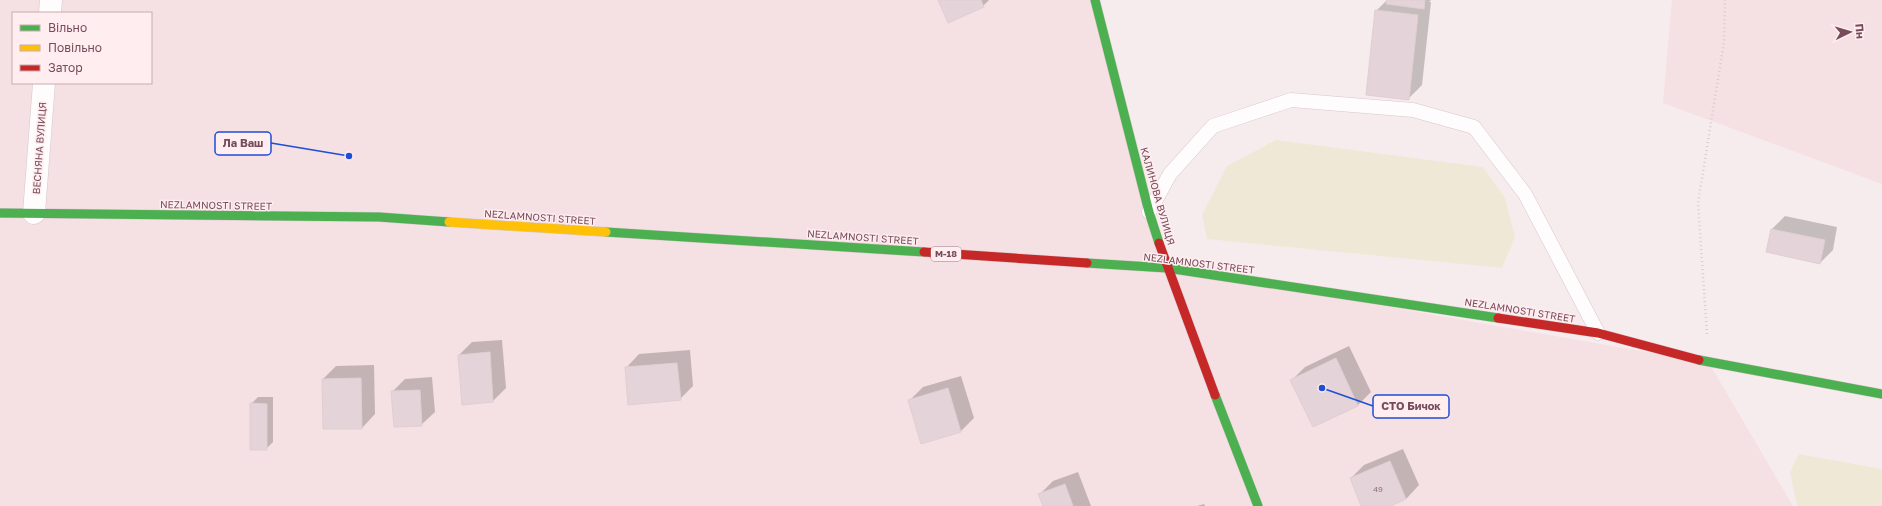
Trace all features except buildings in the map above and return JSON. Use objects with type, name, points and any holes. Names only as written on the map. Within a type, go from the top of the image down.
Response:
[{"type":"main road","name":"КАЛИНОВА ВУЛИЦЯ","points":[[1095,0],[1149,212],[1167,268],[1258,506]]},
{"type":"main road","name":"NEZLAMNOSTI STREET","points":[[0,213],[379,218],[1167,268],[1598,333],[1709,363],[1882,394]]},
{"type":"street","points":[[50,12],[51,0]]},
{"type":"street","name":"ВЕСНЯНА ВУЛИЦЯ","points":[[34,213],[44,84]]},
{"type":"lane","points":[[1149,212],[1170,174],[1213,126],[1291,100],[1413,110],[1474,127],[1525,194],[1598,333]]},
{"type":"path","points":[[1709,363],[1698,203],[1724,42],[1725,0]]},
{"type":"shaded area","points":[[0,0],[51,0],[50,12],[12,12],[12,84],[152,84],[152,12],[51,12],[52,0],[1095,0],[1167,268],[1709,363],[1793,506],[0,506]]},
{"type":"shaded area","points":[[1672,0],[1882,0],[1882,184],[1663,103]]},
{"type":"shaded area","points":[[1276,140],[1483,167],[1505,198],[1515,237],[1502,268],[1207,239],[1202,215],[1227,166]]},
{"type":"shaded area","points":[[1799,454],[1882,469],[1882,506],[1797,506],[1790,472]]},
{"type":"traffic: fast","points":[[1095,0],[1149,212],[1159,243]]},
{"type":"traffic: fast","points":[[0,213],[379,217],[449,222]]},
{"type":"traffic: fast","points":[[606,232],[924,252]]},
{"type":"traffic: fast","points":[[1087,263],[1167,268],[1498,318]]},
{"type":"traffic: fast","points":[[1699,360],[1882,394]]},
{"type":"traffic: fast","points":[[1215,395],[1258,506]]},
{"type":"traffic: slow","points":[[449,222],[606,232]]},
{"type":"traffic: jam","points":[[1159,243],[1215,395]]},
{"type":"traffic: jam","points":[[924,252],[1087,263]]},
{"type":"traffic: jam","points":[[1498,318],[1598,333],[1699,360]]},
{"type":"place","name":"Ла Ваш","points":[[349,156]]},
{"type":"place","name":"СТО Бичок","points":[[1322,388]]}]
